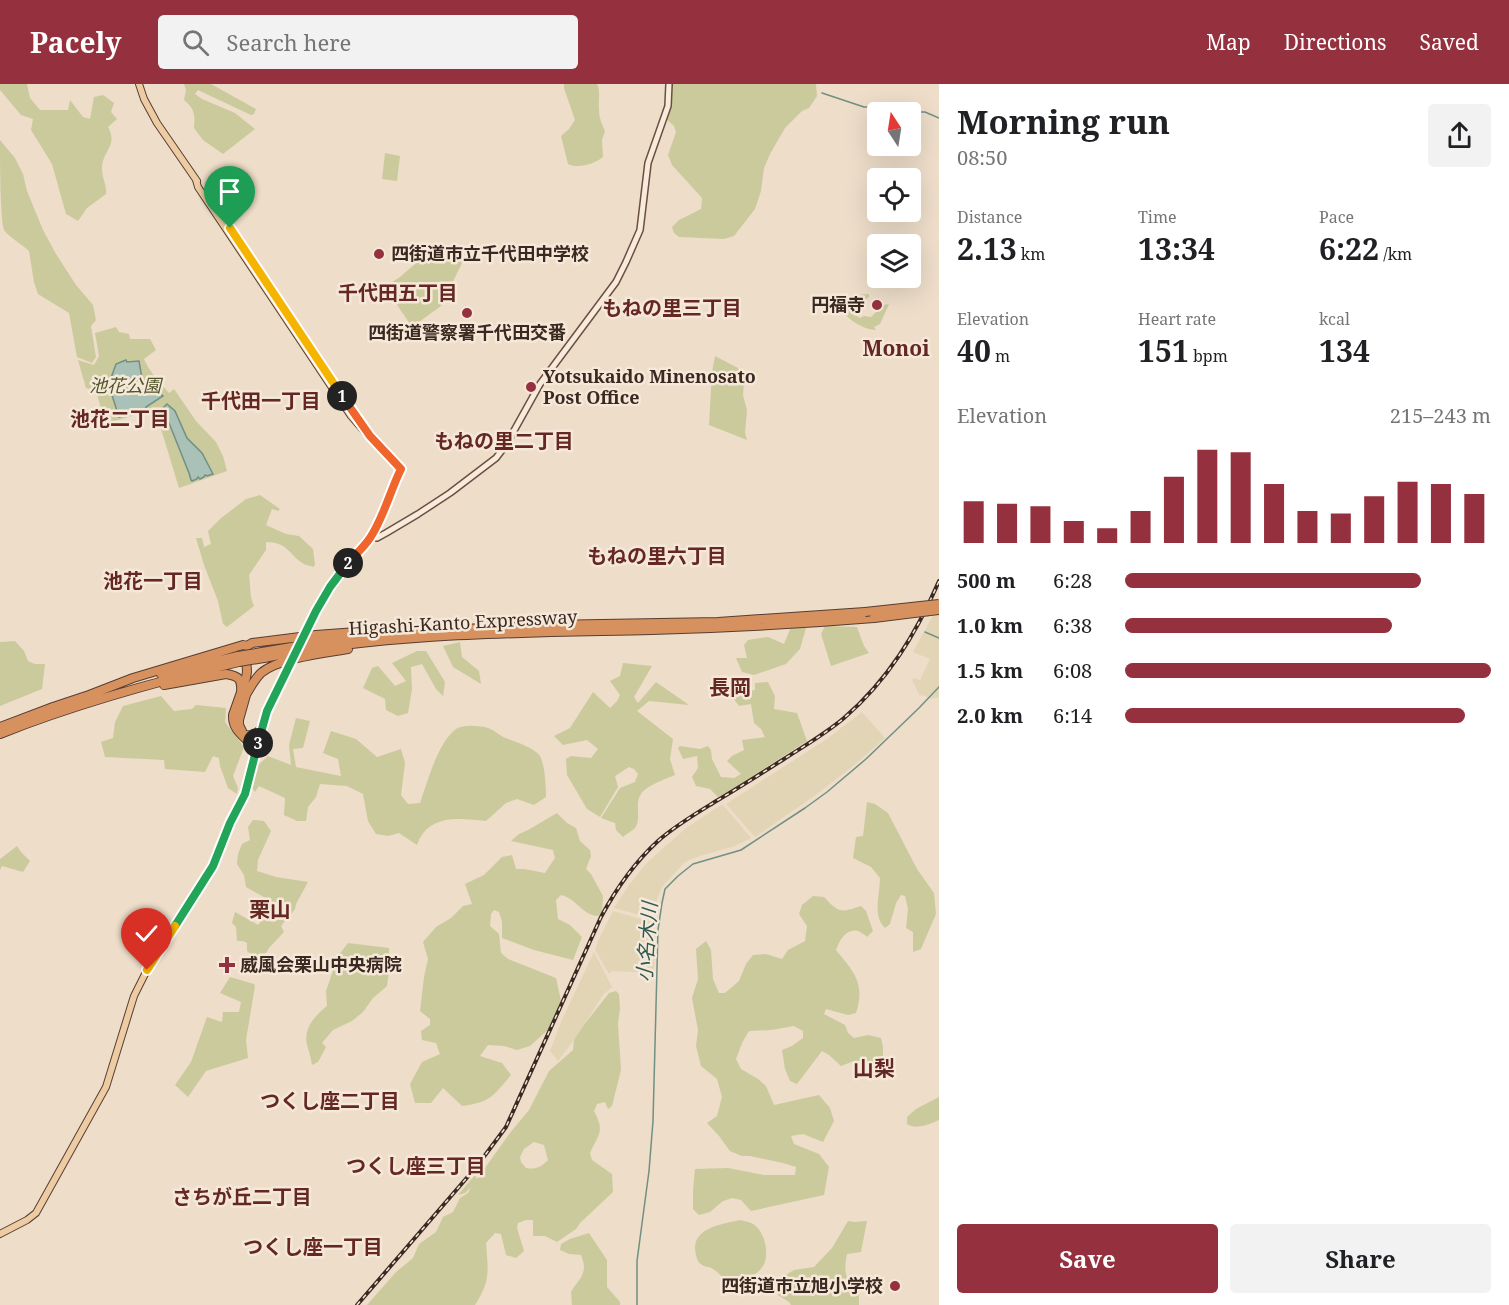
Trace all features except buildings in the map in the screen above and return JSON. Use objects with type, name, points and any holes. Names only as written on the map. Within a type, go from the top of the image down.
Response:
[{"type":"highway","name":"Higashi-Kanto Expressway","points":[[0,727],[88,699],[239,659],[420,634],[718,622],[866,612],[939,604]]},
{"type":"highway","name":"Higashi-Kanto Expressway","points":[[455,632],[709,628],[874,618],[939,610]]},
{"type":"highway","points":[[88,699],[148,673],[252,643],[361,631],[420,634]]},
{"type":"highway","points":[[244,692],[260,674],[276,664],[420,634]]},
{"type":"highway","points":[[247,646],[250,648],[251,671],[244,692],[239,720],[240,729],[253,743]]},
{"type":"highway","points":[[88,699],[226,674],[239,678],[244,692]]},
{"type":"highway","name":"Higashi-Kanto Expressway","points":[[0,734],[88,699]]},
{"type":"highway","points":[[253,743],[254,736],[261,729]]},
{"type":"main road","points":[[0,1234],[36,1213],[103,1094],[138,987],[213,866],[230,823],[245,794],[253,743],[267,711],[321,602],[337,576],[371,537],[401,469],[351,416],[198,187],[196,180],[153,116],[144,99],[140,84]]},
{"type":"main road","points":[[371,537],[377,538],[386,534],[418,514],[496,458],[506,445],[540,384],[616,282],[640,230],[648,163],[668,106],[669,84]]},
{"type":"shaded area","points":[[126,360],[127,362],[139,361],[142,378],[163,396],[146,409],[119,417],[110,389],[114,388],[111,378],[116,364]]},
{"type":"shaded area","points":[[167,404],[175,411],[187,438],[202,453],[213,474],[191,480],[163,408]]},
{"type":"shaded area","points":[[939,604],[939,697],[931,699],[920,696],[912,680],[914,678],[920,680],[930,659],[913,652]]},
{"type":"shaded area","points":[[862,712],[885,738],[817,794],[755,837],[726,804],[827,739]]},
{"type":"shaded area","points":[[721,805],[751,838],[735,846],[684,863],[662,887],[657,899],[656,911],[651,911],[650,918],[614,908],[645,865],[685,829]]},
{"type":"shaded area","points":[[613,911],[655,923],[654,973],[612,971],[609,974],[595,950]]},
{"type":"shaded area","points":[[594,952],[612,987],[603,995],[558,1061],[550,1051]]},
{"type":"green space","points":[[0,84],[27,84],[30,98],[40,110],[68,110],[70,100],[83,117],[90,119],[94,97],[103,95],[114,103],[111,112],[117,119],[108,127],[112,139],[102,163],[106,194],[87,208],[78,221],[66,214],[52,164],[31,130],[33,119],[21,115],[0,90]]},
{"type":"green space","points":[[184,84],[211,84],[256,109],[251,115],[198,90],[195,94],[235,113],[255,129],[223,154],[203,140],[194,128],[194,112],[184,100],[186,90]]},
{"type":"green space","points":[[564,84],[597,84],[600,116],[605,131],[602,140],[603,157],[591,164],[576,166],[568,164],[561,136],[575,120]]},
{"type":"green space","points":[[670,84],[816,84],[817,96],[809,108],[802,111],[785,128],[770,154],[764,168],[761,191],[755,209],[734,236],[724,239],[679,237],[674,233],[672,227],[679,220],[701,209],[702,198],[672,165],[668,155],[676,132],[674,126],[662,112]]},
{"type":"green space","points":[[0,140],[15,158],[23,174],[27,191],[43,230],[56,254],[76,285],[93,305],[96,320],[91,326],[96,357],[92,363],[77,357],[69,313],[38,294],[29,251],[4,230]]},
{"type":"green space","points":[[385,153],[400,156],[397,181],[382,179]]},
{"type":"green space","points":[[446,251],[463,261],[441,306],[412,327],[385,287],[423,257]]},
{"type":"green space","points":[[869,294],[869,297],[863,301],[854,300],[851,309],[860,318],[871,317],[883,305],[889,304],[880,324],[874,327],[876,330],[863,327],[852,320],[834,300],[839,295]]},
{"type":"green space","name":"池花公園","points":[[116,327],[119,332],[129,334],[130,339],[150,339],[156,350],[144,359],[149,369],[169,393],[174,389],[196,421],[216,442],[227,471],[179,488],[155,409],[105,424],[96,390],[86,388],[78,360],[94,365],[99,356],[95,333]]},
{"type":"green space","points":[[715,356],[738,368],[744,382],[747,440],[709,425]]},
{"type":"green space","points":[[260,495],[280,509],[278,511],[272,509],[266,525],[286,534],[299,536],[313,549],[315,565],[313,567],[305,564],[279,544],[266,542],[266,550],[249,575],[254,606],[227,627],[223,624],[218,601],[196,538],[202,538],[204,547],[211,544],[208,531],[220,519],[246,499]]},
{"type":"green space","points":[[825,626],[857,627],[869,653],[831,666],[821,634]]},
{"type":"green space","points":[[791,627],[806,628],[800,649],[786,664],[754,675],[742,672],[736,658],[747,658],[744,645],[748,640],[768,637],[784,644]]},
{"type":"green space","points":[[15,641],[24,651],[28,661],[45,664],[42,689],[0,706],[0,642]]},
{"type":"green space","points":[[460,642],[462,657],[479,671],[481,684],[453,667],[443,646]]},
{"type":"green space","points":[[417,651],[426,651],[445,682],[443,696],[436,689],[422,664],[411,667],[412,689],[408,713],[398,716],[386,710],[385,699],[363,688],[372,668],[378,666],[395,686],[406,681],[392,663]]},
{"type":"green space","points":[[623,663],[652,666],[634,697],[638,703],[656,682],[689,705],[649,701],[637,711],[673,739],[670,759],[675,775],[643,791],[638,802],[637,824],[623,837],[616,830],[615,823],[601,818],[620,788],[635,782],[638,774],[629,767],[615,776],[618,787],[600,817],[587,809],[567,775],[566,759],[571,756],[591,758],[598,749],[587,740],[563,745],[554,736],[570,728],[593,692],[610,708],[617,701],[620,695],[610,681],[620,676]]},
{"type":"green space","points":[[768,682],[775,696],[774,709],[797,713],[807,741],[718,797],[710,789],[696,786],[692,777],[698,768],[697,756],[683,759],[678,748],[680,746],[700,749],[708,746],[721,777],[734,778],[741,774],[727,761],[744,750],[742,740],[765,737],[754,723],[751,704],[739,706],[726,684],[739,683],[739,693],[755,690],[755,683]]},
{"type":"green space","points":[[161,696],[174,711],[192,709],[196,705],[226,708],[225,722],[244,747],[233,776],[238,788],[237,794],[228,788],[219,758],[213,756],[205,772],[165,769],[164,760],[105,757],[101,742],[113,738],[115,722],[123,706]]},
{"type":"green space","points":[[296,718],[310,721],[303,748],[293,749],[296,767],[341,776],[338,759],[323,753],[331,731],[356,739],[377,757],[401,749],[405,763],[401,795],[408,804],[420,803],[434,763],[444,743],[456,729],[463,726],[488,728],[528,747],[540,756],[544,770],[546,797],[534,805],[517,799],[506,803],[486,821],[455,819],[436,823],[428,828],[417,845],[399,833],[388,836],[376,834],[368,821],[363,794],[347,786],[320,784],[316,797],[308,807],[306,821],[297,821],[284,815],[285,798],[259,786],[255,792],[251,787],[254,769],[268,756],[291,765],[289,745]]},
{"type":"green space","points":[[867,802],[875,804],[888,813],[917,869],[934,893],[936,914],[921,949],[913,952],[913,932],[906,928],[908,909],[905,896],[901,895],[896,903],[890,924],[885,928],[878,911],[880,878],[871,867],[853,858],[856,837],[863,836]]},
{"type":"green space","points":[[557,813],[576,828],[580,841],[590,850],[591,856],[586,869],[603,896],[602,912],[598,916],[592,915],[571,899],[561,895],[556,900],[558,919],[570,925],[582,937],[573,960],[534,950],[502,938],[502,922],[499,912],[494,910],[491,914],[490,926],[499,934],[501,953],[508,959],[556,978],[561,1001],[550,1028],[530,1046],[517,1050],[488,1045],[480,1056],[502,1063],[511,1075],[486,1100],[462,1106],[443,1088],[431,1103],[415,1103],[410,1084],[422,1062],[440,1054],[436,1043],[422,1040],[421,1031],[430,1025],[430,1019],[420,1011],[428,959],[423,942],[436,927],[451,918],[463,906],[472,904],[465,884],[484,875],[502,857],[512,855],[516,869],[545,873],[555,858],[553,850],[511,841],[519,834]]},
{"type":"green space","points":[[253,820],[264,821],[271,831],[258,860],[257,871],[276,877],[308,882],[295,909],[281,926],[284,932],[269,948],[261,961],[247,951],[247,943],[237,941],[236,927],[232,923],[235,912],[258,925],[267,914],[269,900],[246,887],[244,875],[237,864],[242,844],[250,840],[248,827]]},
{"type":"green space","points":[[17,846],[30,861],[23,872],[2,866],[0,870],[0,859]]},
{"type":"green space","points":[[813,896],[824,897],[840,910],[861,906],[866,911],[873,931],[867,937],[859,931],[850,931],[841,939],[836,950],[852,971],[859,985],[859,1003],[856,1013],[848,1015],[826,1009],[824,1014],[845,1025],[848,1033],[854,1038],[868,1035],[881,1038],[883,1061],[878,1066],[854,1061],[841,1066],[822,1051],[797,1084],[790,1081],[785,1069],[782,1050],[803,1038],[803,1031],[794,1026],[749,1031],[736,1059],[741,1069],[766,1086],[774,1105],[819,1095],[830,1108],[834,1121],[823,1142],[803,1134],[791,1136],[794,1144],[819,1154],[829,1167],[824,1195],[751,1211],[741,1200],[732,1198],[723,1201],[710,1212],[699,1215],[693,1209],[695,1169],[728,1168],[764,1175],[795,1175],[796,1167],[742,1156],[730,1151],[707,1123],[717,1116],[722,1097],[717,1079],[701,1066],[696,1046],[698,1030],[692,998],[698,979],[696,949],[706,941],[711,950],[713,979],[719,993],[725,993],[739,981],[746,964],[753,955],[766,954],[782,959],[788,950],[805,941],[807,926],[799,914],[802,905]]},
{"type":"green space","points":[[348,943],[389,948],[387,986],[352,1021],[333,1030],[322,1043],[326,1047],[318,1062],[312,1065],[306,1039],[308,1028],[314,1018],[327,1006],[326,991],[338,956]]},
{"type":"green space","points":[[230,977],[255,986],[246,1040],[248,1058],[206,1071],[188,1097],[175,1085],[191,1062],[207,1017],[222,1022],[223,1012],[239,1012],[241,1002],[220,993]]},
{"type":"green space","points":[[616,991],[619,994],[621,1070],[612,1106],[608,1109],[605,1102],[597,1104],[594,1111],[600,1132],[590,1153],[592,1160],[612,1174],[613,1192],[576,1229],[557,1242],[545,1236],[533,1236],[533,1220],[518,1223],[517,1228],[524,1251],[516,1258],[506,1255],[501,1234],[495,1233],[486,1243],[486,1282],[475,1305],[367,1305],[396,1272],[413,1258],[419,1244],[436,1232],[443,1217],[453,1212],[460,1198],[468,1193],[471,1187],[465,1193],[458,1195],[475,1175],[477,1179],[529,1110],[549,1071],[573,1050],[574,1040],[609,993]],"holes":[[[534,1142],[544,1145],[548,1160],[533,1169],[526,1168],[520,1157],[524,1149]]]},
{"type":"green space","points":[[939,1097],[939,1120],[928,1125],[911,1126],[907,1124],[907,1117],[916,1109]]},
{"type":"green space","points":[[740,1220],[753,1224],[761,1232],[766,1256],[763,1266],[757,1273],[744,1279],[731,1281],[711,1268],[703,1266],[697,1257],[695,1246],[702,1233],[716,1226]]},
{"type":"green space","points":[[848,1221],[867,1221],[861,1252],[847,1254],[846,1261],[847,1276],[859,1295],[859,1305],[791,1305],[778,1295],[776,1282],[794,1270],[814,1267],[832,1248]]},
{"type":"green space","points":[[589,1233],[607,1260],[607,1287],[620,1305],[572,1305],[571,1292],[582,1275],[583,1261],[581,1255],[569,1254],[560,1250],[561,1244]]},
{"type":"waterway","points":[[822,93],[864,107],[925,112],[939,118]]},
{"type":"waterway","points":[[925,632],[939,638]]},
{"type":"waterway","name":"小名木川","points":[[637,1305],[637,1261],[653,1121],[658,930],[665,889],[693,864],[741,850],[827,792],[866,759],[939,687]]},
{"type":"railway","points":[[357,1305],[477,1166],[506,1127],[601,917],[633,867],[649,849],[672,830],[822,735],[844,718],[874,688],[899,655],[921,619],[939,581]]},
{"type":"place","name":"四街道市立千代田中学校","points":[[379,254]]},
{"type":"place","name":"円福寺","points":[[877,305]]},
{"type":"place","name":"四街道警察署千代田交番","points":[[467,313]]},
{"type":"place","name":"Yotsukaido Minenosato Post Office","points":[[531,387]]},
{"type":"place","name":"威風会栗山中央病院","points":[[227,965]]},
{"type":"place","name":"四街道市立旭小学校","points":[[895,1286]]},
{"type":"district","name":"千代田五丁目","points":[[398,293]]},
{"type":"district","name":"もねの里三丁目","points":[[672,308]]},
{"type":"district","name":"Monoi","points":[[896,349]]},
{"type":"district","name":"千代田一丁目","points":[[261,401]]},
{"type":"district","name":"池花二丁目","points":[[120,419]]},
{"type":"district","name":"もねの里二丁目","points":[[504,441]]},
{"type":"district","name":"もねの里六丁目","points":[[657,556]]},
{"type":"district","name":"池花一丁目","points":[[153,581]]},
{"type":"district","name":"長岡","points":[[730,688]]},
{"type":"district","name":"栗山","points":[[270,910]]},
{"type":"district","name":"山梨","points":[[874,1069]]},
{"type":"district","name":"つくし座二丁目","points":[[330,1101]]},
{"type":"district","name":"つくし座三丁目","points":[[416,1166]]},
{"type":"district","name":"さちが丘二丁目","points":[[242,1197]]},
{"type":"district","name":"つくし座一丁目","points":[[313,1247]]},
{"type":"route","points":[[147,970],[209,874],[233,815],[247,789],[267,711],[330,587],[371,537],[401,469],[370,436],[230,228]]}]
